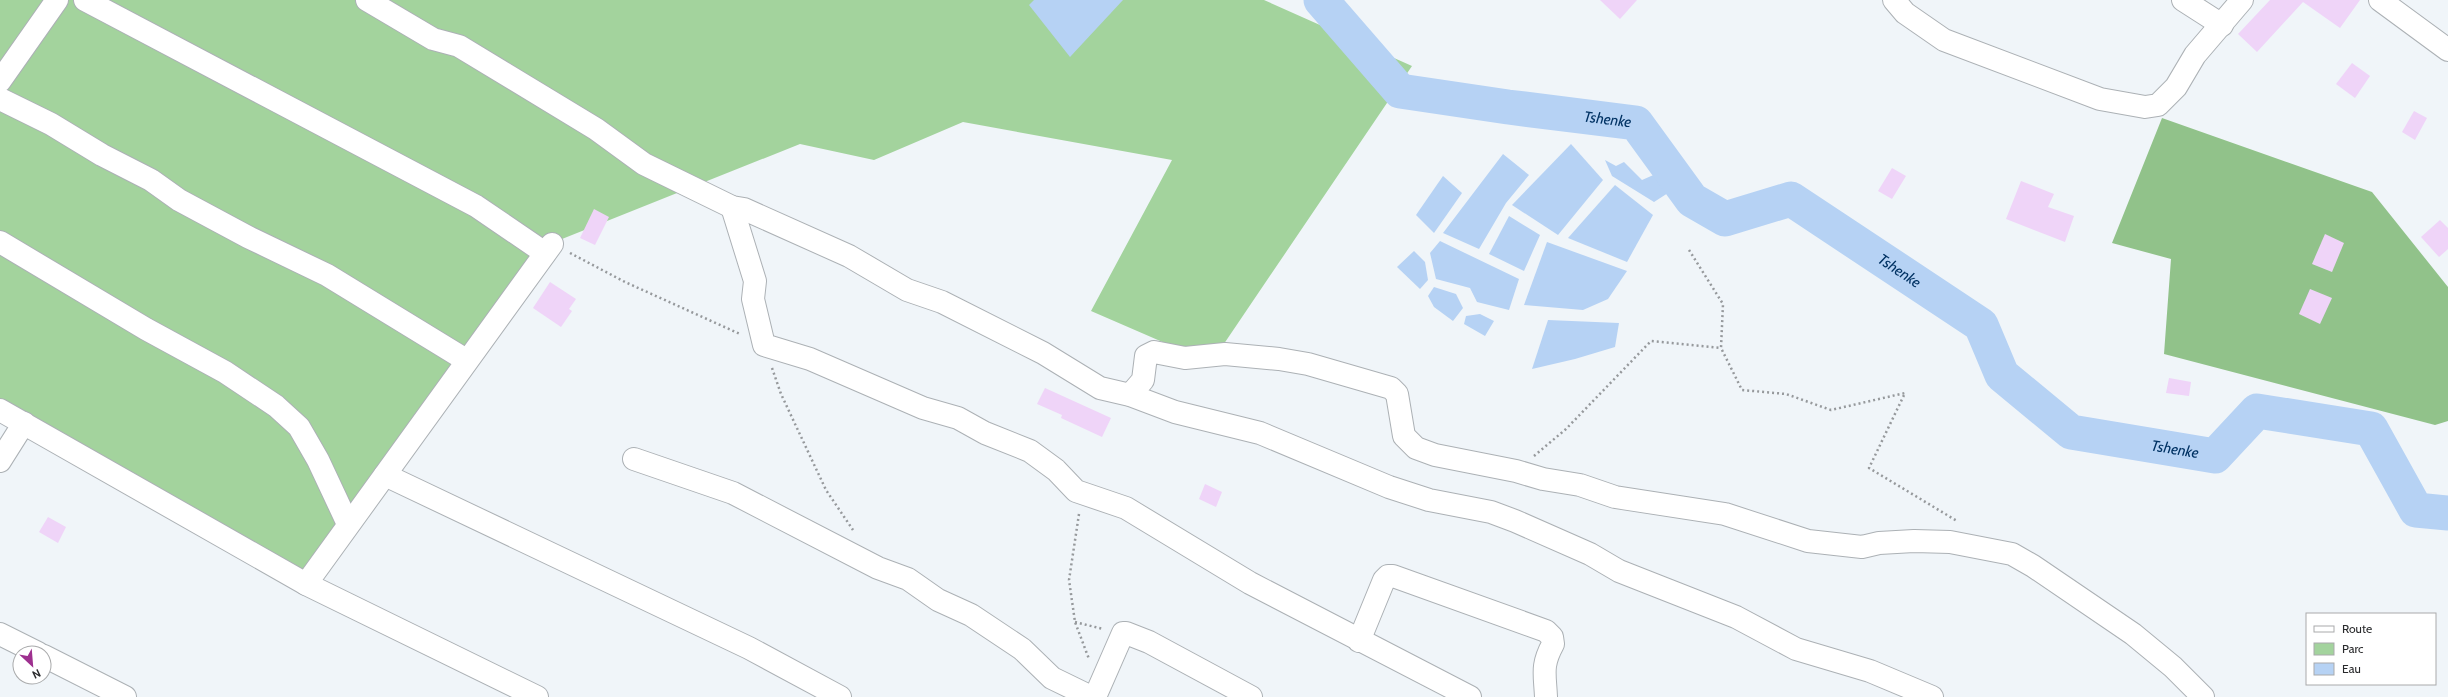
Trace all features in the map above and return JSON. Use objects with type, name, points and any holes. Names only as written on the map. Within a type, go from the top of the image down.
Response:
[{"type":"street","points":[[0,81],[57,0]]},
{"type":"street","points":[[85,0],[476,206],[549,248],[466,360],[306,584]]},
{"type":"street","points":[[367,0],[433,39],[459,46],[596,129],[644,164],[732,207],[744,209],[849,256],[908,290],[942,302],[1043,353],[1100,388],[1130,395],[1175,412],[1260,432],[1403,491],[1429,500],[1491,512],[1590,554],[1619,571],[1714,608],[1796,649],[1870,671],[1932,697]]},
{"type":"street","points":[[1894,0],[1905,13],[1944,40],[2100,99],[2144,107],[2158,105],[2176,87],[2195,55],[2242,0]]},
{"type":"street","points":[[2183,0],[2222,25]]},
{"type":"street","points":[[2380,0],[2448,50]]},
{"type":"street","points":[[0,99],[51,124],[102,156],[151,180],[179,200],[242,234],[327,275],[466,360]]},
{"type":"street","points":[[732,207],[755,281],[753,298],[764,345],[810,359],[923,408],[958,418],[985,433],[1007,440],[1044,460],[1070,486],[1085,495],[1126,508],[1250,582],[1358,641],[1470,697]]},
{"type":"street","points":[[0,242],[146,329],[225,372],[276,406],[299,427],[318,460],[348,524]]},
{"type":"street","points":[[1130,395],[1143,380],[1146,356],[1154,352],[1184,358],[1240,355],[1308,364],[1391,388],[1397,394],[1404,436],[1416,448],[1472,464],[1516,471],[1543,479],[1580,485],[1615,497],[1726,514],[1808,541],[1862,547],[1879,543],[1914,541],[1950,542],[2012,554],[2033,566],[2133,634],[2173,667],[2203,697]]},
{"type":"street","points":[[0,410],[306,584],[537,697]]},
{"type":"street","points":[[0,461],[24,423]]},
{"type":"street","points":[[634,459],[733,493],[878,568],[908,579],[938,600],[971,615],[1022,649],[1052,678],[1091,697]]},
{"type":"street","points":[[385,475],[749,648],[840,697]]},
{"type":"street","points":[[1358,641],[1384,580],[1388,576],[1393,576],[1546,631],[1552,637],[1553,644],[1545,659],[1543,668],[1546,697]]},
{"type":"street","points":[[1095,697],[1123,633],[1129,633],[1149,642],[1251,697]]},
{"type":"street","points":[[0,634],[22,645]]},
{"type":"street","points":[[52,660],[125,697]]},
{"type":"path","points":[[549,248],[764,345],[781,394],[826,490],[851,528],[857,532]]},
{"type":"path","points":[[1689,250],[1723,304],[1721,348],[1742,390],[1786,394],[1831,410],[1905,394],[1869,468],[1964,526]]},
{"type":"path","points":[[1516,471],[1566,429],[1651,341],[1721,348]]},
{"type":"path","points":[[1085,495],[1078,519],[1069,575],[1075,622],[1090,662]]},
{"type":"path","points":[[1075,622],[1123,633]]},
{"type":"green space","points":[[0,0],[1264,0],[1412,66],[1211,363],[1091,311],[1172,160],[963,122],[874,160],[800,144],[552,243],[306,584],[0,410]]},
{"type":"green space","points":[[2162,118],[2372,192],[2448,287],[2448,421],[2435,425],[2164,354],[2171,259],[2112,243]]},
{"type":"water","points":[[1034,0],[1123,0],[1070,57],[1029,5]]},
{"type":"water","points":[[1571,144],[1603,180],[1558,235],[1512,205]]},
{"type":"water","points":[[1503,154],[1529,175],[1506,203],[1479,249],[1443,233]]},
{"type":"water","points":[[1605,160],[1616,166],[1624,162],[1642,180],[1658,173],[1668,193],[1654,202],[1612,176]]},
{"type":"water","points":[[1443,176],[1462,193],[1434,233],[1416,215]]},
{"type":"water","points":[[1615,185],[1653,215],[1627,262],[1568,238]]},
{"type":"water","points":[[1509,216],[1540,235],[1524,271],[1489,254]]},
{"type":"water","points":[[1440,241],[1519,279],[1509,310],[1477,302],[1470,288],[1436,279],[1430,253]]},
{"type":"water","points":[[1547,242],[1627,271],[1608,299],[1583,310],[1524,305]]},
{"type":"water","points":[[1414,251],[1425,262],[1428,280],[1420,289],[1397,267]]},
{"type":"water","points":[[1434,287],[1456,294],[1463,308],[1453,321],[1434,307],[1428,296]]},
{"type":"water","points":[[1480,314],[1494,321],[1485,336],[1464,324],[1466,316]]},
{"type":"water","points":[[1548,320],[1619,323],[1615,347],[1575,359],[1532,369]]},
{"type":"building","points":[[1600,0],[1637,0],[1620,19]]},
{"type":"building","points":[[2270,0],[2360,0],[2340,28],[2303,2],[2257,52],[2238,34]]},
{"type":"building","points":[[2352,63],[2370,76],[2355,98],[2336,84]]},
{"type":"building","points":[[2414,111],[2427,118],[2415,140],[2402,132]]},
{"type":"building","points":[[1892,168],[1906,176],[1892,199],[1878,191]]},
{"type":"building","points":[[2021,181],[2054,194],[2048,207],[2074,216],[2065,242],[2006,219]]},
{"type":"building","points":[[594,209],[609,217],[595,245],[580,238]]},
{"type":"building","points":[[2440,220],[2448,228],[2448,249],[2439,257],[2421,237]]},
{"type":"building","points":[[2325,234],[2344,243],[2332,272],[2312,264]]},
{"type":"building","points":[[550,282],[576,299],[569,309],[572,311],[561,327],[533,308]]},
{"type":"building","points":[[2310,289],[2332,298],[2320,324],[2299,314]]},
{"type":"building","points":[[2169,378],[2191,382],[2189,396],[2166,393]]},
{"type":"building","points":[[1045,388],[1111,418],[1102,437],[1061,418],[1062,415],[1037,404]]},
{"type":"building","points":[[1205,484],[1222,492],[1216,507],[1199,499]]},
{"type":"building","points":[[48,517],[66,527],[58,543],[39,532]]},
{"type":"waterway","name":"Tshenke","points":[[1321,0],[1400,91],[1508,107],[1636,123],[1692,200],[1725,219],[1791,199],[1981,325],[2002,375],[2071,432],[2215,456],[2257,411],[2371,429],[2416,510],[2448,513]]}]
